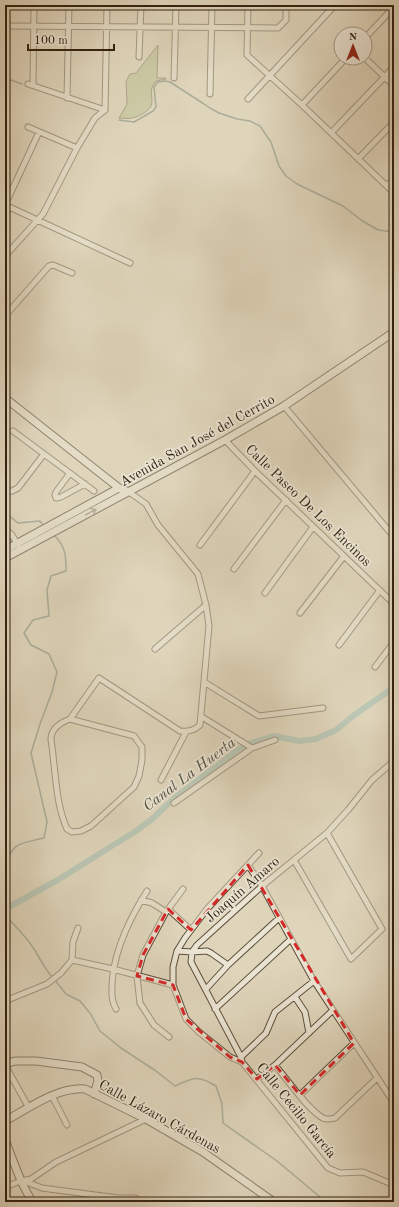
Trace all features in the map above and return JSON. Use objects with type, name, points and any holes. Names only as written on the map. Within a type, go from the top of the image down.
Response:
[{"type":"street","points":[[34,5],[30,85],[105,110]]},
{"type":"street","points":[[67,98],[69,5]]},
{"type":"street","points":[[5,256],[43,214],[77,148],[95,118],[105,110],[107,5]]},
{"type":"street","points":[[139,57],[141,5]]},
{"type":"street","points":[[174,78],[176,5]]},
{"type":"street","points":[[210,94],[212,5]]},
{"type":"street","points":[[248,5],[247,56],[302,105],[394,193]]},
{"type":"street","points":[[5,26],[278,28],[286,20],[286,5]]},
{"type":"street","points":[[248,99],[335,5]]},
{"type":"street","points":[[373,28],[391,7]]},
{"type":"street","points":[[302,105],[339,66]]},
{"type":"street","points":[[373,66],[394,86]]},
{"type":"street","points":[[331,133],[394,68]]},
{"type":"street","points":[[358,159],[394,122]]},
{"type":"street","points":[[28,127],[77,148]]},
{"type":"street","points":[[40,132],[5,205],[130,263]]},
{"type":"street","points":[[387,186],[394,178]]},
{"type":"street","points":[[5,316],[51,265],[72,273]]},
{"type":"street","name":"Avenida San José del Cerrito","points":[[5,558],[18,547],[129,492],[284,406],[394,332]]},
{"type":"street","points":[[5,398],[119,488],[129,492],[146,504],[158,525],[198,574],[206,605],[209,626],[202,717],[200,725],[197,729],[186,732],[180,731],[99,678],[70,719],[62,722],[55,729],[51,737],[56,784],[63,821],[67,829],[72,832],[81,831],[91,826],[134,787],[139,776],[142,760],[142,747],[134,736],[70,719]]},
{"type":"street","points":[[284,406],[394,537]]},
{"type":"street","points":[[13,431],[94,491]]},
{"type":"street","name":"Calle Paseo De Los Encinos","points":[[225,440],[255,471],[394,604]]},
{"type":"street","points":[[5,492],[18,488],[44,454]]},
{"type":"street","points":[[200,545],[255,471]]},
{"type":"street","points":[[70,473],[56,492],[56,498],[61,497],[85,484]]},
{"type":"street","name":"Avenida San José del Cerrito","points":[[54,528],[119,488]]},
{"type":"street","points":[[234,569],[286,500]]},
{"type":"street","points":[[265,593],[313,527]]},
{"type":"street","points":[[5,529],[12,534],[18,547]]},
{"type":"street","points":[[5,538],[12,534]]},
{"type":"street","name":"Avenida San José del Cerrito","points":[[5,550],[18,547]]},
{"type":"street","points":[[300,613],[344,556]]},
{"type":"street","points":[[339,645],[380,590]]},
{"type":"street","points":[[155,649],[206,605]]},
{"type":"street","points":[[375,667],[394,642]]},
{"type":"street","points":[[204,682],[259,716],[323,708]]},
{"type":"street","points":[[202,717],[251,747]]},
{"type":"street","points":[[161,780],[186,732]]},
{"type":"street","points":[[174,803],[251,747],[275,740]]},
{"type":"street","name":"Joaquín Amaro","points":[[192,952],[197,945],[262,886],[327,833],[372,780],[394,762]]},
{"type":"street","points":[[294,860],[351,959],[382,929],[327,833]]},
{"type":"street","name":"Calle Cecilio García","points":[[259,853],[207,909],[177,951],[173,967],[173,985],[186,1020],[230,1057],[241,1060],[328,1168],[340,1173],[363,1172],[394,1185]]},
{"type":"street","points":[[248,865],[262,886],[314,981],[394,1103]]},
{"type":"street","points":[[169,1036],[154,1025],[140,1002],[137,976],[143,955],[167,911],[183,889]]},
{"type":"street","points":[[116,1009],[112,996],[113,969],[118,947],[147,891]]},
{"type":"street","points":[[141,900],[167,911],[191,930]]},
{"type":"street","points":[[206,989],[228,965],[279,918]]},
{"type":"street","points":[[5,1001],[47,984],[61,973],[72,960],[73,942],[78,928]]},
{"type":"street","points":[[215,1009],[291,939]]},
{"type":"street","points":[[177,951],[207,951],[228,965]]},
{"type":"street","points":[[192,952],[191,962],[241,1060],[266,1033],[275,1012],[314,981]]},
{"type":"street","points":[[72,960],[173,985]]},
{"type":"street","points":[[295,997],[305,1012],[308,1033]]},
{"type":"street","points":[[257,1079],[275,1065],[333,1010]]},
{"type":"street","points":[[300,1095],[354,1043]]},
{"type":"street","points":[[29,1108],[5,1065],[14,1061],[36,1061],[82,1067],[97,1075],[98,1081],[94,1094]]},
{"type":"street","points":[[275,1065],[314,1112],[329,1120],[335,1118],[377,1078]]},
{"type":"street","name":"Calle Lázaro Cárdenas","points":[[5,1121],[52,1096],[78,1089],[85,1090],[146,1120],[204,1152],[274,1202]]},
{"type":"street","points":[[52,1096],[67,1125]]},
{"type":"street","points":[[5,1187],[30,1179],[56,1162],[146,1120]]},
{"type":"street","points":[[5,1140],[32,1202]]},
{"type":"street","points":[[23,1181],[42,1188],[118,1198],[136,1198],[139,1202]]},
{"type":"highlighted area","points":[[248,865],[354,1043],[300,1095],[275,1065],[257,1079],[242,1062],[230,1057],[186,1019],[173,985],[137,976],[143,955],[168,909],[191,930]]},
{"type":"green space","points":[[158,45],[157,78],[166,79],[156,81],[152,87],[152,102],[148,110],[135,117],[119,118],[127,104],[126,82],[130,74],[136,73]]},
{"type":"waterway","points":[[5,78],[22,84]]},
{"type":"waterway","points":[[119,120],[134,122],[153,111],[156,107],[154,87],[158,82],[170,82],[219,113],[237,119],[250,121],[260,126],[271,142],[279,166],[286,176],[297,184],[343,206],[361,220],[378,230],[394,232]]},
{"type":"waterway","points":[[5,468],[8,476],[7,490]]},
{"type":"waterway","points":[[7,494],[7,514],[18,523],[40,521],[44,526]]},
{"type":"waterway","points":[[5,865],[8,857],[15,847],[23,843],[44,838],[47,822],[31,753],[52,692],[57,672],[49,654],[31,645],[24,633],[33,620],[49,616],[47,590],[51,576],[66,571],[66,561],[63,548],[54,535]]},
{"type":"waterway","name":"Canal La Huerta","points":[[5,909],[56,881],[136,831],[152,819],[176,797],[239,749],[251,743],[274,736],[299,741],[316,739],[336,730],[390,690],[394,684]]},
{"type":"waterway","points":[[5,914],[29,942],[53,978]]},
{"type":"waterway","points":[[55,980],[66,994],[80,1001],[90,1013],[100,1031],[121,1048],[156,1071],[175,1086],[196,1078],[205,1080],[216,1086],[222,1104],[223,1123],[277,1161],[326,1202]]}]
